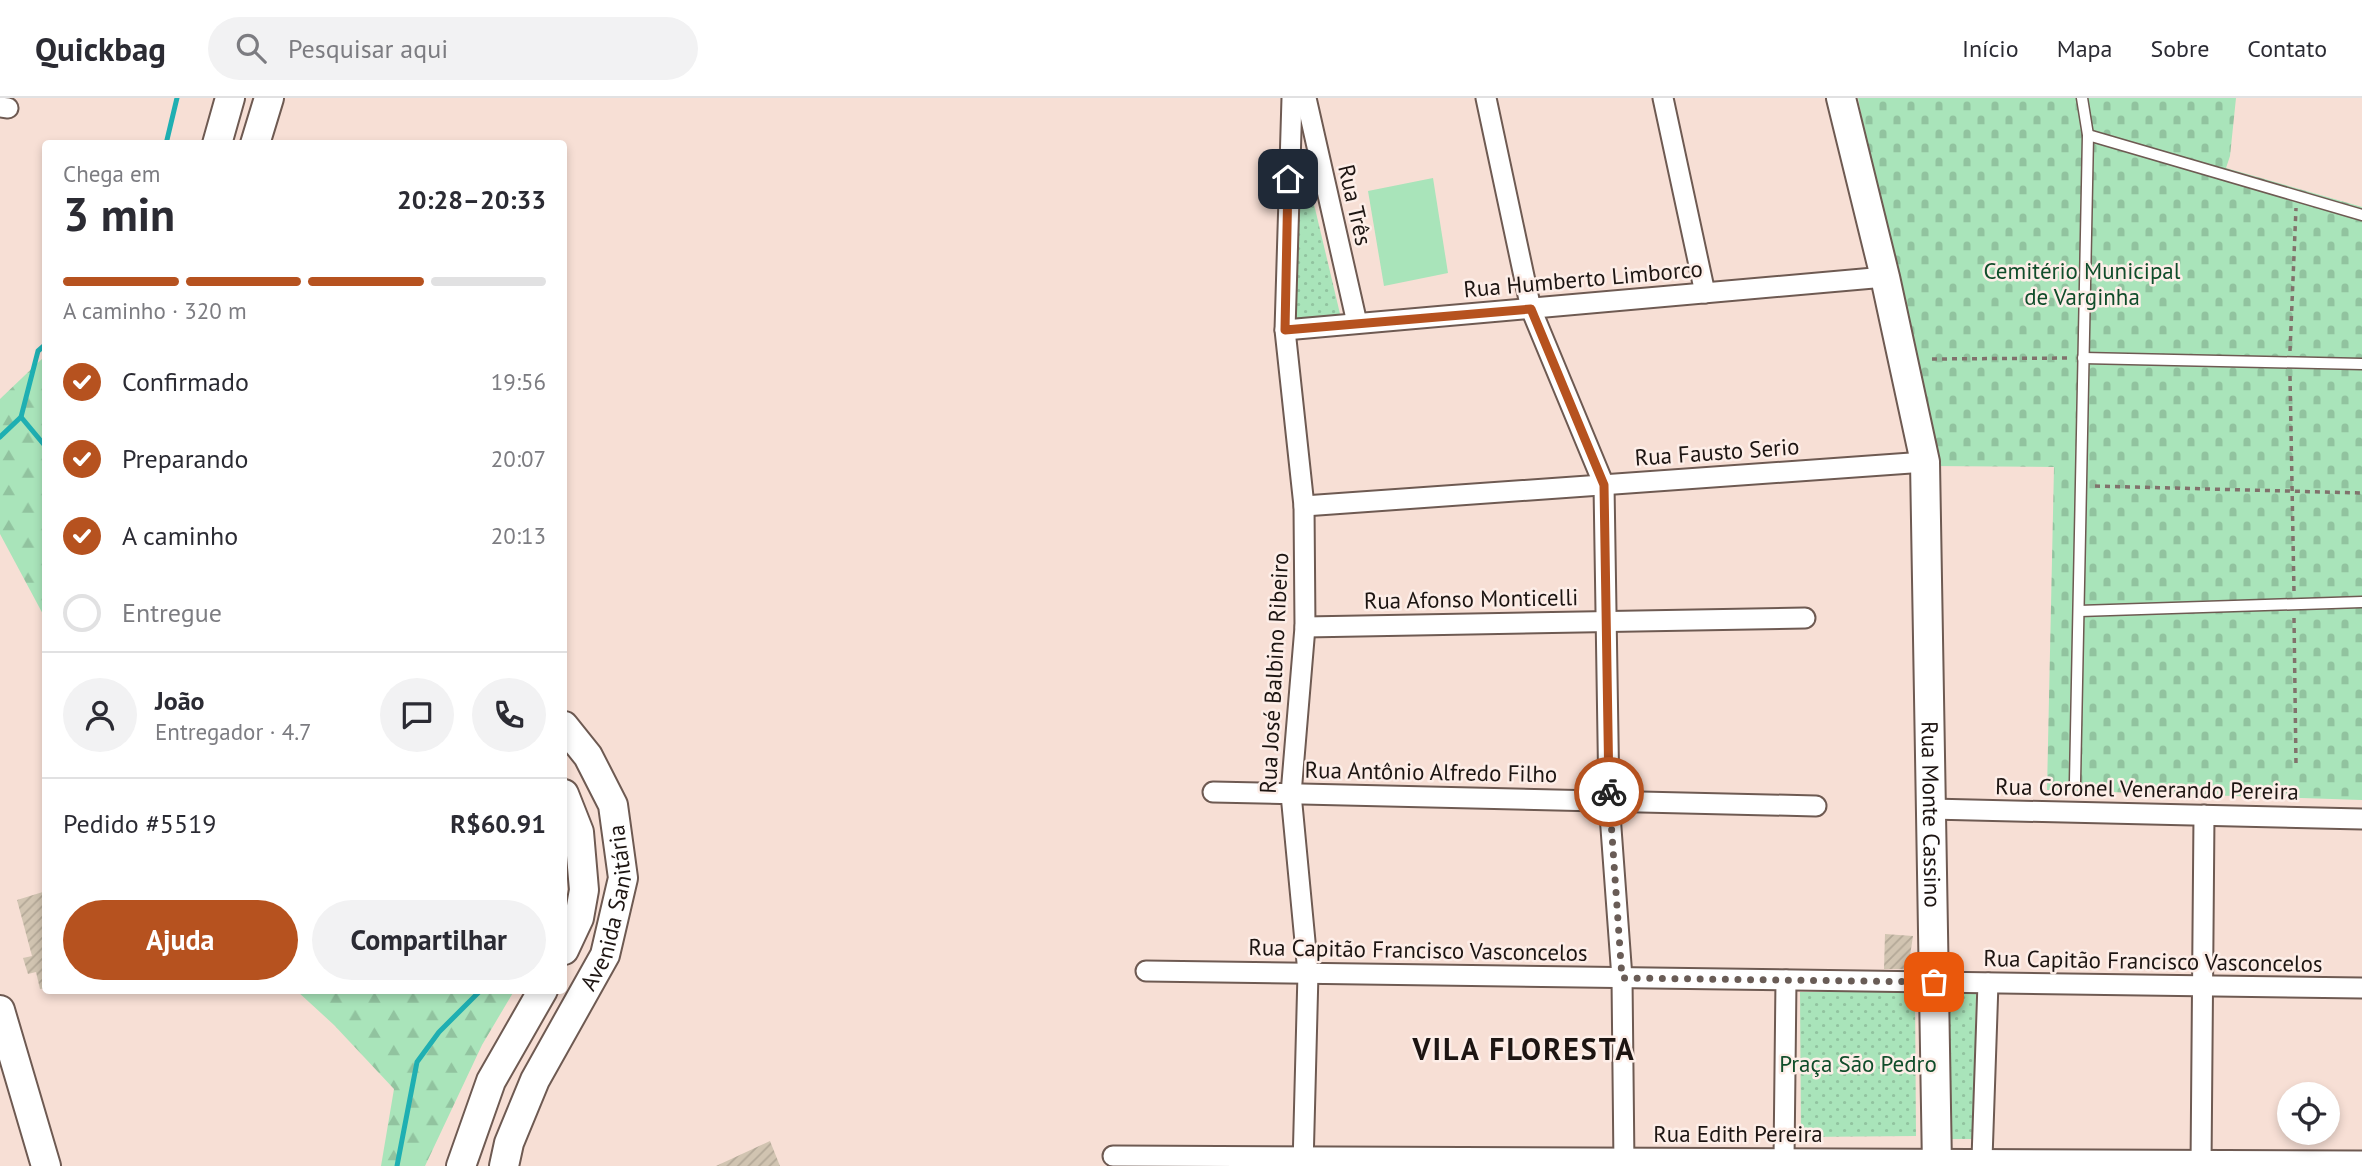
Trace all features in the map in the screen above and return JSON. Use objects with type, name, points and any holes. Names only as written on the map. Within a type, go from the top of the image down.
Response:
[{"type":"main road","points":[[218,140],[230,98]]},
{"type":"main road","points":[[256,140],[269,98]]},
{"type":"main road","name":"Rua Monte Cassino","points":[[1841,98],[1885,277],[1925,462],[1937,1163]]},
{"type":"main road","name":"Avenida Sanitária","points":[[504,1166],[509,1143],[536,1080],[606,955],[624,878],[613,805],[588,756],[567,730]]},
{"type":"main road","name":"Avenida Sanitária","points":[[567,802],[579,832],[584,890],[579,918],[567,944]]},
{"type":"main road","name":"Avenida Sanitária","points":[[461,1166],[491,1081],[541,994]]},
{"type":"main road","points":[[0,1010],[46,1166]]},
{"type":"street","name":"Rua José Balbino Ribeiro","points":[[1292,98],[1285,330],[1304,506],[1305,627],[1291,794],[1308,973],[1303,1161]]},
{"type":"street","name":"Rua Três","points":[[1306,98],[1356,323]]},
{"type":"street","points":[[1486,98],[1531,309],[1604,485],[1609,801],[1622,978],[1624,1162]]},
{"type":"street","points":[[1663,98],[1704,293]]},
{"type":"street","name":"Rua Humberto Limborco","points":[[1285,330],[1885,277]]},
{"type":"street","name":"Rua Fausto Serio","points":[[1304,506],[1925,462]]},
{"type":"street","name":"Rua Afonso Monticelli","points":[[1305,627],[1805,618]]},
{"type":"street","name":"Rua Antônio Alfredo Filho","points":[[1213,792],[1816,806]]},
{"type":"street","name":"Rua Coronel Venerando Pereira","points":[[1931,809],[2362,819]]},
{"type":"street","points":[[2201,1163],[2204,815]]},
{"type":"street","name":"Rua Capitão Francisco Vasconcelos","points":[[1146,971],[2362,988]]},
{"type":"street","points":[[1784,1159],[1786,980]]},
{"type":"street","points":[[1982,1159],[1987,983]]},
{"type":"street","name":"Rua Edith Pereira","points":[[1113,1156],[1303,1161],[2362,1161]]},
{"type":"lane","points":[[2075,782],[2088,135],[2082,98]]},
{"type":"lane","points":[[2088,135],[2362,215]]},
{"type":"lane","points":[[2083,358],[2362,364]]},
{"type":"lane","points":[[2078,611],[2362,602]]},
{"type":"path","points":[[2296,196],[2290,363],[2296,765]]},
{"type":"path","points":[[1932,359],[2083,358]]},
{"type":"path","points":[[2081,485],[2362,493]]},
{"type":"green space","name":"Cemitério Municipal de Varginha","points":[[1858,98],[2236,98],[2230,156],[2226,168],[2362,207],[2362,800],[2047,790],[2054,467],[1930,466]]},
{"type":"green space","points":[[1299,141],[1341,318],[1296,319]]},
{"type":"green space","points":[[1433,178],[1448,273],[1384,286],[1368,191]]},
{"type":"green space","points":[[42,359],[42,612],[0,534],[0,399]]},
{"type":"green space","name":"Praça São Pedro","points":[[1946,989],[1976,989],[1974,1139],[1944,1139]]},
{"type":"green space","name":"Praça São Pedro","points":[[1800,992],[1915,992],[1916,1136],[1801,1137]]},
{"type":"green space","points":[[300,994],[512,994],[482,1045],[425,1166],[381,1166],[394,1089],[334,1025]]},
{"type":"building","points":[[42,892],[42,989],[36,972],[28,974],[23,958],[32,956],[17,900]]},
{"type":"building","points":[[1885,934],[1913,936],[1908,969],[1884,969]]},
{"type":"building","points":[[770,1141],[780,1166],[716,1166]]},
{"type":"waterway","points":[[167,140],[177,98]]},
{"type":"waterway","points":[[42,348],[38,351],[21,417],[42,442]]},
{"type":"waterway","points":[[0,437],[21,417]]},
{"type":"waterway","points":[[397,1166],[417,1062],[439,1032],[477,994]]},
{"type":"way so far","points":[[1609,792],[1622,978],[1934,982]]},
{"type":"district","name":"VILA FLORESTA","points":[[1524,1050]]},
{"type":"route","points":[[1288,179],[1285,330],[1531,309],[1604,485],[1609,792]]}]
